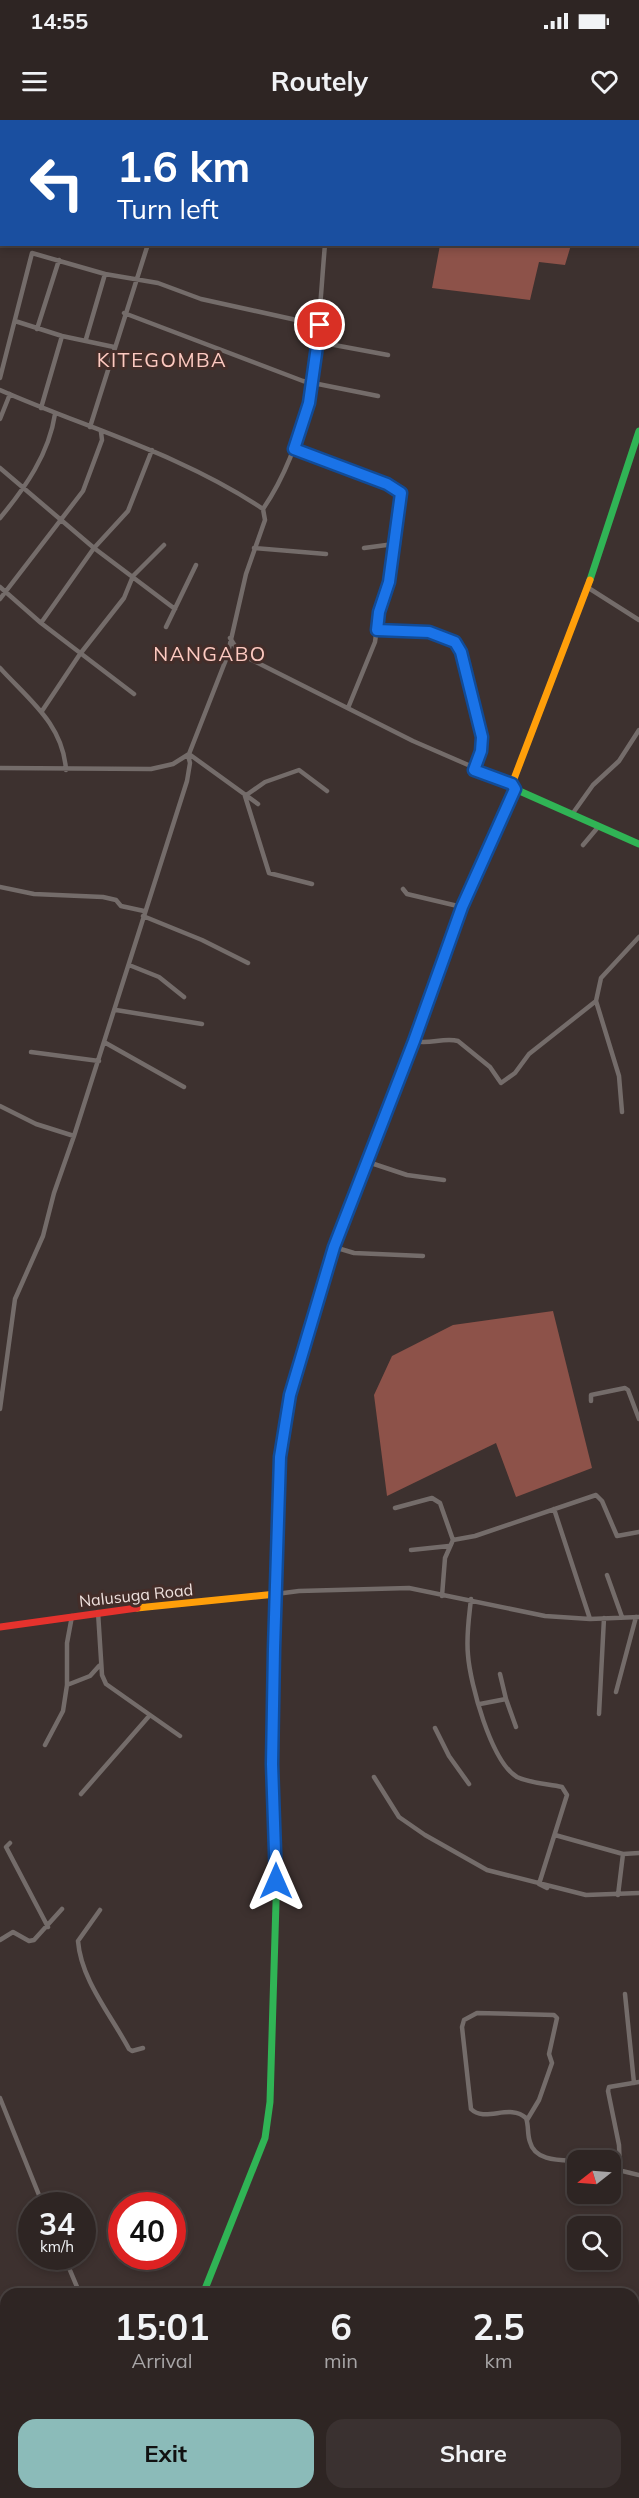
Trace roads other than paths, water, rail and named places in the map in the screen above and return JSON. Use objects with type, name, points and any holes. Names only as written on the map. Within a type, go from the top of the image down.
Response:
[{"type":"street","points":[[90,427],[124,313],[147,246]]},
{"type":"street","points":[[0,1409],[15,1299],[43,1236],[54,1193],[116,1010],[143,914],[187,781],[189,754],[227,657],[253,548],[265,520],[263,509],[279,485],[303,424],[313,382],[318,342],[325,246]]},
{"type":"street","points":[[0,378],[32,253],[105,274],[158,284],[201,299],[320,325]]},
{"type":"street","points":[[37,329],[59,260]]},
{"type":"street","points":[[86,339],[105,274]]},
{"type":"street","points":[[124,313],[313,382],[378,396]]},
{"type":"street","points":[[15,321],[62,336],[86,339],[114,347]]},
{"type":"street","points":[[41,408],[62,336]]},
{"type":"street","points":[[318,342],[388,355]]},
{"type":"street","points":[[0,390],[55,414],[152,450],[211,477],[263,509]]},
{"type":"street","points":[[0,419],[10,394]]},
{"type":"street","points":[[0,518],[26,487],[52,432],[55,414]]},
{"type":"street","points":[[205,2288],[265,2138],[270,2102],[277,1860],[272,1764],[280,1473],[285,1421],[300,1358],[334,1247],[414,1041],[462,907],[514,787],[575,624],[586,587],[603,548],[639,431]]},
{"type":"street","points":[[0,599],[63,520],[83,491],[102,440],[101,432]]},
{"type":"street","points":[[294,449],[323,458],[397,488],[401,493],[397,544],[386,595],[379,612],[377,630],[358,688],[348,708]]},
{"type":"street","points":[[41,623],[94,548],[128,511],[152,450]]},
{"type":"street","points":[[0,468],[26,487],[94,548],[175,609]]},
{"type":"street","points":[[364,548],[397,544]]},
{"type":"street","points":[[42,711],[80,654],[124,598],[133,576],[164,545]]},
{"type":"street","points":[[253,548],[326,554]]},
{"type":"street","points":[[166,627],[196,565]]},
{"type":"street","points":[[0,587],[41,623],[134,694]]},
{"type":"street","points":[[586,587],[639,620]]},
{"type":"street","points":[[377,630],[429,632],[455,642],[461,652],[482,737],[481,751],[474,770]]},
{"type":"street","points":[[230,638],[240,654],[474,770],[639,844]]},
{"type":"street","points":[[227,657],[240,654]]},
{"type":"street","points":[[0,668],[42,711],[63,747],[66,770]]},
{"type":"street","points":[[573,813],[593,785],[619,761],[639,730]]},
{"type":"street","points":[[0,768],[151,769],[173,764],[189,754]]},
{"type":"street","points":[[189,754],[205,763],[258,804]]},
{"type":"street","points":[[245,796],[265,782],[299,770],[327,791]]},
{"type":"street","points":[[245,796],[268,873],[312,884]]},
{"type":"street","points":[[583,844],[599,826]]},
{"type":"street","points":[[0,887],[34,894],[103,897],[116,900],[121,906],[202,940],[248,963]]},
{"type":"street","points":[[403,889],[407,894],[462,907]]},
{"type":"street","points":[[622,1112],[619,1076],[596,1001],[601,978],[639,937]]},
{"type":"street","points":[[129,965],[159,977],[184,997]]},
{"type":"street","points":[[414,1041],[425,1044],[458,1041],[490,1067],[501,1083],[515,1074],[529,1054],[554,1032],[596,1001]]},
{"type":"street","points":[[116,1010],[202,1024]]},
{"type":"street","points":[[104,1042],[184,1088]]},
{"type":"street","points":[[31,1052],[99,1061]]},
{"type":"street","points":[[0,1106],[36,1124],[74,1136]]},
{"type":"street","points":[[368,1162],[407,1175],[444,1180]]},
{"type":"street","points":[[334,1247],[354,1253],[423,1256]]},
{"type":"street","points":[[590,1388],[591,1398],[625,1388],[628,1390],[639,1419]]},
{"type":"street","points":[[442,1596],[449,1546],[453,1540],[475,1536],[596,1495],[602,1502],[617,1536],[639,1532]]},
{"type":"street","points":[[395,1508],[432,1498],[438,1500],[453,1540]]},
{"type":"street","points":[[554,1509],[590,1619]]},
{"type":"street","points":[[411,1550],[449,1546]]},
{"type":"street","points":[[607,1575],[622,1617]]},
{"type":"street","points":[[276,1594],[409,1588],[442,1596],[471,1599],[534,1614],[590,1619],[638,1617],[616,1692]]},
{"type":"street","name":"Nalusuga Road","points":[[0,1627],[98,1612],[276,1594]]},
{"type":"street","points":[[471,1599],[468,1659],[491,1740],[507,1768],[517,1777],[562,1787],[566,1791],[539,1884]]},
{"type":"street","points":[[98,1612],[99,1666],[106,1683],[180,1736]]},
{"type":"street","points":[[45,1745],[63,1711],[67,1685],[67,1643],[72,1616]]},
{"type":"street","points":[[599,1714],[604,1618]]},
{"type":"street","points":[[67,1685],[90,1676],[99,1666]]},
{"type":"street","points":[[500,1674],[516,1727]]},
{"type":"street","points":[[480,1704],[506,1699]]},
{"type":"street","points":[[81,1794],[150,1715]]},
{"type":"street","points":[[435,1728],[449,1756],[469,1784]]},
{"type":"street","points":[[374,1777],[399,1817],[425,1835],[487,1870],[586,1895],[639,1893]]},
{"type":"street","points":[[555,1835],[623,1854],[639,1853]]},
{"type":"street","points":[[10,1843],[6,1847],[48,1927]]},
{"type":"street","points":[[618,1895],[623,1854]]},
{"type":"street","points":[[539,1884],[547,1888]]},
{"type":"street","points":[[0,1940],[13,1932],[29,1941],[34,1940],[62,1909]]},
{"type":"street","points":[[100,1910],[78,1941],[86,1972],[129,2049],[132,2051],[143,2048]]},
{"type":"street","points":[[619,2150],[609,2086],[636,2083],[626,1994]]},
{"type":"street","points":[[527,2120],[516,2112],[480,2114],[471,2109],[462,2027],[469,2016],[477,2013],[554,2016],[557,2018],[549,2054],[552,2063],[539,2100],[527,2120],[529,2142],[535,2150],[549,2159],[567,2160]]},
{"type":"street","points":[[0,2098],[38,2192]]},
{"type":"street","points":[[621,2171],[639,2175]]},
{"type":"street","points":[[70,2270],[77,2288]]},
{"type":"district","name":"KITEGOMBA","points":[[162,359]]},
{"type":"district","name":"NANGABO","points":[[210,653]]}]
